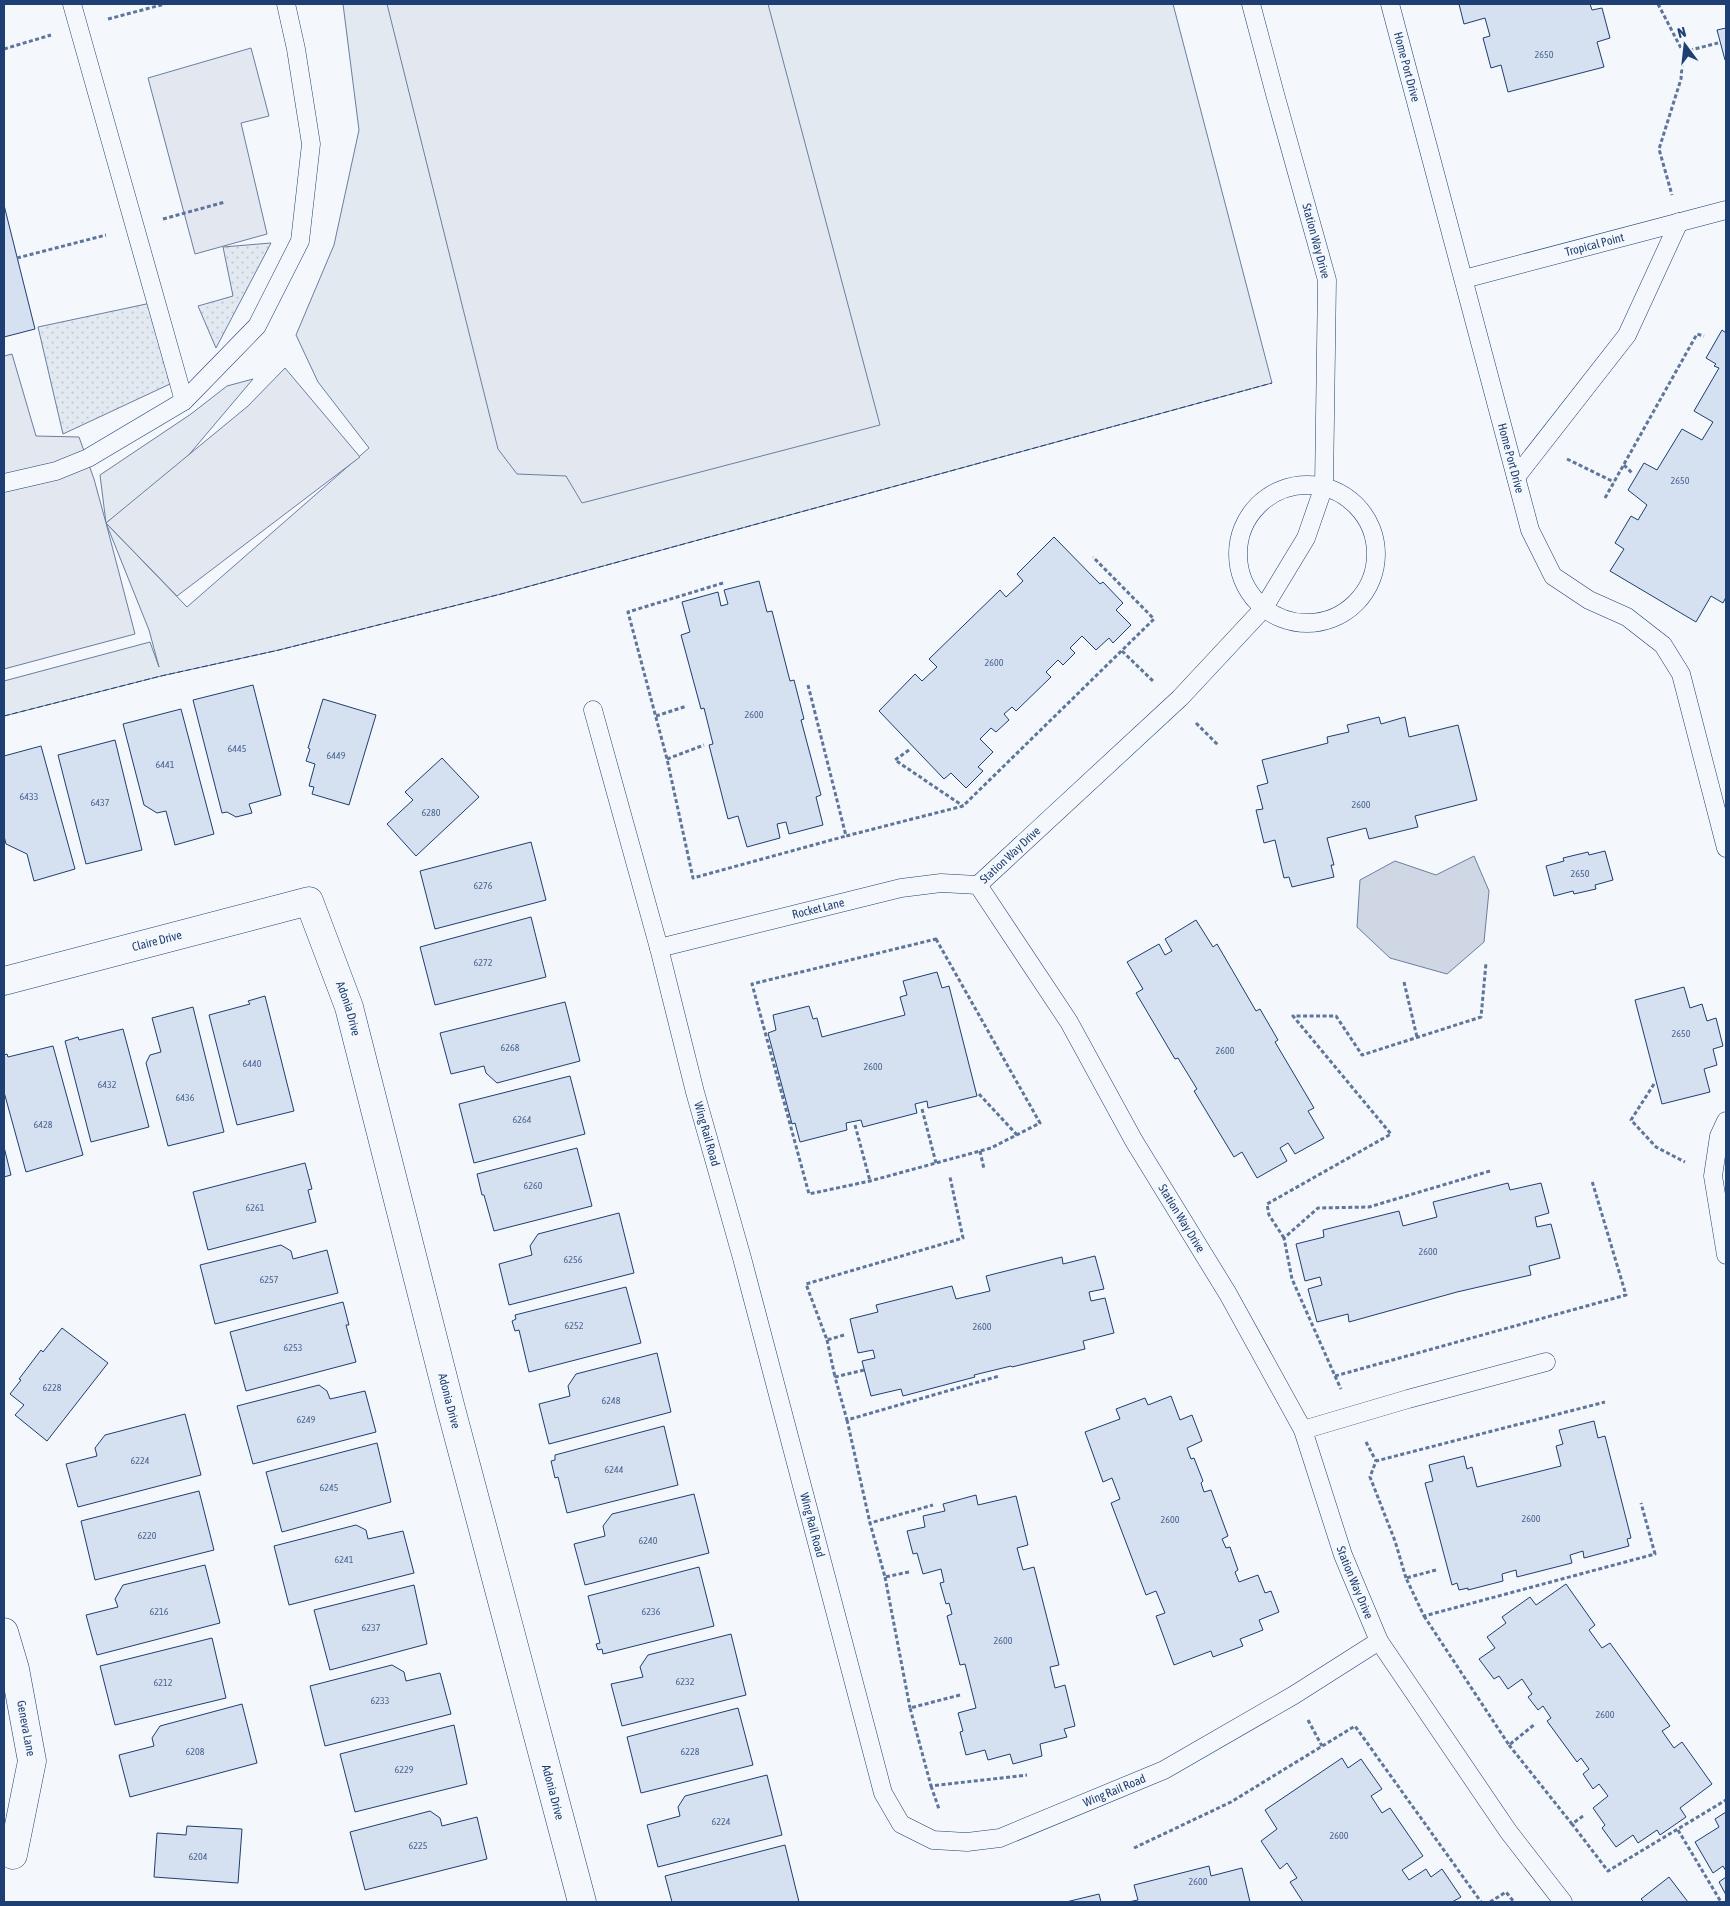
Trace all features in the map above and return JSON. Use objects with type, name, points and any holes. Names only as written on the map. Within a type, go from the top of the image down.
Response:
[{"type":"street","name":"Claire Drive","points":[[4,981],[309,901]]},
{"type":"street","name":"Adonia Drive","points":[[309,901],[349,1007],[452,1414],[582,1902]]},
{"type":"street","name":"Geneva Lane","points":[[4,1632],[15,1669],[32,1761],[14,1855]]},
{"type":"lane","points":[[72,4],[184,401]]},
{"type":"lane","points":[[4,483],[56,471],[88,458],[184,401],[257,326],[300,241],[311,144],[296,49],[286,4]]},
{"type":"lane","name":"Station Way Drive","points":[[1252,4],[1274,94],[1327,280],[1324,486],[1306,538],[1263,609],[1180,698],[978,885],[1069,1022],[1134,1141],[1228,1294],[1303,1430],[1343,1555],[1378,1641],[1508,1831],[1563,1902]]},
{"type":"lane","name":"Home Port Drive","points":[[1390,4],[1530,530],[1553,576],[1589,600],[1627,617],[1663,645],[1681,674],[1726,848]]},
{"type":"lane","name":"Tropical Point","points":[[1464,279],[1726,210]]},
{"type":"lane","points":[[1516,477],[1627,335],[1679,222]]},
{"type":"lane","points":[[1292,485],[1324,486],[1346,496],[1364,513],[1374,536],[1376,560],[1370,585],[1355,604],[1334,618],[1309,624],[1284,621],[1263,609],[1243,584],[1236,554],[1243,523],[1263,499],[1292,485]]},
{"type":"lane","name":"Wing Rail Road","points":[[592,710],[659,948],[695,1092],[739,1244],[882,1793],[901,1824],[933,1840],[967,1842],[1000,1838],[1164,1770],[1294,1695],[1378,1641]]},
{"type":"lane","name":"Rocket Lane","points":[[659,948],[901,888],[941,883],[978,885]]},
{"type":"lane","points":[[1726,1121],[1719,1136],[1713,1176],[1726,1255]]},
{"type":"lane","points":[[1303,1430],[1408,1399],[1546,1362]]},
{"type":"path","points":[[1658,4],[1683,52],[1681,79],[1659,149],[1679,222]]},
{"type":"path","points":[[1683,52],[1718,43]]},
{"type":"path","points":[[1605,498],[1697,334],[1704,336]]},
{"type":"path","points":[[1540,445],[1614,482]]},
{"type":"path","points":[[1624,465],[1632,473]]},
{"type":"path","points":[[723,583],[628,612],[667,759],[693,878],[963,806],[1154,619],[1093,557]]},
{"type":"path","points":[[808,686],[846,836]]},
{"type":"path","points":[[656,716],[687,706]]},
{"type":"path","points":[[667,759],[704,745]]},
{"type":"path","points":[[909,750],[895,760],[963,806]]},
{"type":"path","points":[[936,939],[1040,1123],[1017,1135],[991,1148],[870,1181],[808,1194],[752,984],[936,939]]},
{"type":"path","points":[[1486,963],[1482,1017],[1362,1055],[1336,1016],[1293,1016],[1390,1134],[1267,1204],[1269,1215],[1284,1238],[1292,1279],[1335,1376],[1626,1295],[1592,1181]]},
{"type":"path","points":[[1404,982],[1417,1037]]},
{"type":"path","points":[[1654,1084],[1631,1120],[1656,1147],[1713,1176]]},
{"type":"path","points":[[979,1094],[1017,1135]]},
{"type":"path","points":[[922,1109],[936,1163]]},
{"type":"path","points":[[855,1125],[870,1181]]},
{"type":"path","points":[[980,1151],[984,1169]]},
{"type":"path","points":[[1284,1238],[1318,1208],[1369,1207],[1490,1171]]},
{"type":"path","points":[[950,1177],[963,1238],[806,1284],[827,1340],[847,1420],[870,1523],[885,1577],[910,1708],[931,1786],[1027,1775]]},
{"type":"path","points":[[827,1340],[844,1335]]},
{"type":"path","points":[[835,1377],[864,1370]]},
{"type":"path","points":[[847,1420],[999,1376]]},
{"type":"path","points":[[1605,1402],[1376,1461],[1370,1477],[1395,1541],[1406,1578],[1424,1616],[1509,1745],[1608,1871],[1726,1800]]},
{"type":"path","points":[[1424,1616],[1655,1554],[1641,1503]]},
{"type":"path","points":[[870,1523],[933,1505]]},
{"type":"path","points":[[1406,1578],[1436,1570]]},
{"type":"path","points":[[885,1577],[909,1572]]},
{"type":"path","points":[[910,1708],[960,1695]]},
{"type":"path","points":[[1509,1745],[1535,1724]]},
{"type":"path","points":[[1134,1848],[1231,1802],[1355,1726],[1481,1902]]},
{"type":"path","points":[[1572,1824],[1583,1816]]},
{"type":"path","points":[[1678,1830],[1720,1902]]},
{"type":"path","points":[[1490,1902],[1506,1892],[1514,1902]]},
{"type":"shaded area","points":[[343,4],[1173,4],[1272,383],[501,594],[4,716],[4,681],[150,642],[159,667],[149,630],[106,523],[187,607],[369,448],[318,382],[296,335],[334,245],[359,130]]},
{"type":"shaded area","points":[[387,4],[768,4],[880,425],[582,503],[566,476],[517,474],[498,449]]},
{"type":"shaded area","points":[[251,48],[269,116],[241,123],[267,234],[195,254],[148,78]]},
{"type":"shaded area","points":[[271,243],[216,348],[198,306],[233,296],[223,247]]},
{"type":"shaded area","points":[[151,303],[170,384],[63,434],[38,327]]},
{"type":"shaded area","points":[[12,354],[36,436],[79,437],[94,479],[135,634],[4,669],[4,356]]},
{"type":"shaded area","points":[[285,368],[360,457],[177,596],[106,523],[248,406]]},
{"type":"shaded area","points":[[253,379],[176,470],[106,523],[100,475],[191,414],[227,386]]},
{"type":"shaded area","points":[[1474,856],[1489,891],[1484,942],[1447,974],[1390,958],[1357,927],[1360,880],[1395,861],[1436,875]]},
{"type":"building","points":[[1459,4],[1590,4],[1592,10],[1602,8],[1610,38],[1597,42],[1604,67],[1508,92],[1501,65],[1491,68],[1483,38],[1490,36],[1485,18],[1464,24]]},
{"type":"building","points":[[1726,28],[1726,60],[1725,60],[1717,30]]},
{"type":"building","points":[[4,205],[35,329],[4,337]]},
{"type":"building","points":[[1722,330],[1726,333],[1726,597],[1723,603],[1711,596],[1696,622],[1610,571],[1624,549],[1615,543],[1631,516],[1638,520],[1647,505],[1628,490],[1644,463],[1657,470],[1682,429],[1702,440],[1713,422],[1694,411],[1719,368],[1706,358]]},
{"type":"building","points":[[1054,537],[1100,584],[1103,582],[1123,603],[1116,610],[1131,625],[1113,643],[1109,638],[1096,650],[1082,636],[1070,648],[1075,653],[1063,665],[1058,660],[1046,672],[1051,677],[1016,711],[1012,707],[1004,714],[1009,720],[996,732],[991,728],[980,739],[993,752],[978,767],[983,771],[966,788],[951,773],[944,779],[879,711],[915,674],[922,681],[937,667],[929,659],[1000,590],[1006,597],[1023,581],[1017,574]]},
{"type":"building","points":[[759,581],[767,612],[772,611],[790,681],[794,680],[804,719],[801,720],[821,795],[816,797],[823,825],[789,834],[786,822],[777,824],[780,838],[747,847],[738,816],[728,819],[709,745],[713,744],[704,708],[701,709],[681,635],[690,632],[682,602],[718,592],[721,606],[728,604],[724,590]]},
{"type":"building","points":[[253,685],[281,795],[249,804],[252,813],[236,817],[227,812],[222,813],[193,700]]},
{"type":"building","points":[[323,699],[376,715],[349,805],[312,794],[314,787],[309,786],[315,764],[306,761],[310,749],[308,748]]},
{"type":"building","points":[[181,709],[214,834],[175,845],[166,811],[157,813],[144,805],[123,724]]},
{"type":"building","points":[[1379,717],[1381,724],[1405,717],[1409,737],[1458,725],[1477,800],[1415,816],[1418,827],[1369,839],[1366,828],[1327,838],[1334,865],[1331,865],[1334,877],[1292,887],[1289,877],[1284,878],[1275,840],[1264,843],[1256,810],[1263,809],[1257,786],[1268,783],[1262,760],[1328,743],[1327,737],[1349,732],[1347,725]]},
{"type":"building","points":[[115,740],[142,850],[86,864],[58,755]]},
{"type":"building","points":[[41,746],[75,869],[34,881],[27,854],[6,844],[4,836],[4,756]]},
{"type":"building","points":[[442,758],[479,797],[416,856],[387,824],[413,800],[405,792]]},
{"type":"building","points":[[531,842],[546,900],[435,929],[420,871]]},
{"type":"building","points":[[1605,851],[1613,880],[1595,885],[1596,889],[1574,894],[1573,891],[1554,896],[1546,866],[1564,861],[1563,858],[1588,852],[1589,855]]},
{"type":"building","points":[[531,917],[546,977],[435,1005],[420,947]]},
{"type":"building","points":[[1196,920],[1213,947],[1217,944],[1256,1011],[1260,1009],[1278,1040],[1275,1042],[1314,1108],[1308,1111],[1324,1138],[1295,1154],[1288,1143],[1280,1148],[1287,1161],[1257,1178],[1242,1152],[1234,1157],[1194,1091],[1197,1089],[1178,1058],[1175,1059],[1136,993],[1143,989],[1127,962],[1159,944],[1165,955],[1172,951],[1165,939]]},
{"type":"building","points":[[937,972],[942,988],[949,986],[977,1096],[928,1108],[927,1101],[915,1104],[917,1113],[863,1127],[861,1120],[846,1123],[847,1130],[800,1142],[795,1123],[792,1124],[768,1033],[776,1030],[773,1015],[809,1006],[813,1019],[817,1018],[822,1037],[905,1015],[900,997],[907,995],[903,981]]},
{"type":"building","points":[[1684,987],[1690,1008],[1702,1004],[1707,1021],[1716,1018],[1723,1046],[1713,1049],[1717,1065],[1704,1069],[1710,1092],[1662,1104],[1635,1000]]},
{"type":"building","points":[[265,996],[294,1111],[237,1125],[209,1015],[250,1004],[248,1001]]},
{"type":"building","points":[[565,1002],[580,1061],[497,1083],[486,1073],[484,1066],[451,1074],[440,1033]]},
{"type":"building","points":[[193,1007],[224,1132],[168,1146],[146,1063],[150,1055],[161,1052],[152,1018]]},
{"type":"building","points":[[123,1029],[149,1127],[91,1142],[65,1041],[78,1037],[79,1040]]},
{"type":"building","points":[[53,1046],[83,1155],[26,1172],[4,1092],[4,1055],[7,1054],[8,1057]]},
{"type":"building","points":[[570,1076],[585,1134],[474,1163],[459,1104]]},
{"type":"building","points":[[4,1147],[11,1175],[4,1177]]},
{"type":"building","points":[[577,1148],[592,1206],[494,1231],[477,1174]]},
{"type":"building","points":[[305,1163],[312,1189],[308,1190],[316,1222],[208,1250],[193,1192]]},
{"type":"building","points":[[1508,1183],[1510,1190],[1541,1183],[1549,1213],[1535,1217],[1537,1227],[1551,1224],[1560,1258],[1529,1266],[1531,1275],[1457,1292],[1349,1322],[1348,1314],[1317,1322],[1308,1289],[1322,1285],[1320,1277],[1305,1281],[1296,1244],[1324,1237],[1323,1230],[1399,1211],[1403,1226],[1437,1217],[1433,1202]]},
{"type":"building","points":[[619,1213],[634,1273],[509,1305],[499,1264],[532,1255],[530,1246],[538,1234]]},
{"type":"building","points":[[281,1245],[291,1251],[293,1259],[327,1250],[338,1293],[215,1324],[200,1265]]},
{"type":"building","points":[[1095,1256],[1104,1289],[1089,1292],[1091,1301],[1105,1298],[1114,1333],[1083,1341],[1085,1349],[974,1375],[975,1377],[903,1396],[901,1389],[871,1396],[862,1361],[875,1358],[873,1350],[858,1353],[850,1319],[878,1312],[876,1305],[952,1286],[956,1299],[990,1291],[986,1276],[1062,1257],[1063,1264]]},
{"type":"building","points":[[626,1287],[641,1343],[529,1372],[519,1330],[515,1331],[512,1321],[516,1319],[515,1315]]},
{"type":"building","points":[[343,1302],[349,1325],[346,1325],[356,1362],[246,1391],[230,1332]]},
{"type":"building","points":[[62,1328],[108,1363],[47,1441],[15,1415],[24,1405],[10,1394],[41,1350],[43,1352]]},
{"type":"building","points":[[657,1353],[671,1412],[549,1444],[539,1404],[570,1396],[568,1386],[576,1374]]},
{"type":"building","points":[[319,1385],[327,1391],[330,1399],[365,1391],[376,1432],[253,1464],[237,1406]]},
{"type":"building","points":[[1171,1396],[1180,1420],[1192,1415],[1202,1441],[1187,1448],[1191,1459],[1194,1458],[1203,1481],[1201,1483],[1204,1492],[1211,1490],[1228,1536],[1222,1539],[1226,1548],[1230,1547],[1238,1570],[1235,1572],[1239,1582],[1258,1575],[1265,1593],[1271,1591],[1279,1612],[1259,1620],[1263,1630],[1240,1639],[1243,1646],[1213,1657],[1211,1651],[1174,1665],[1156,1616],[1165,1613],[1156,1591],[1146,1595],[1111,1503],[1120,1499],[1112,1478],[1103,1482],[1085,1432],[1120,1419],[1116,1409],[1145,1398],[1148,1405]]},
{"type":"building","points":[[185,1414],[201,1475],[78,1507],[66,1464],[97,1456],[95,1448],[105,1435]]},
{"type":"building","points":[[1594,1421],[1598,1438],[1605,1436],[1631,1538],[1627,1539],[1629,1546],[1584,1558],[1583,1551],[1570,1555],[1572,1563],[1517,1577],[1516,1570],[1502,1574],[1503,1581],[1468,1590],[1468,1588],[1459,1590],[1457,1583],[1452,1585],[1425,1483],[1433,1481],[1429,1465],[1464,1456],[1467,1469],[1472,1467],[1477,1487],[1561,1466],[1556,1446],[1563,1444],[1559,1430]]},
{"type":"building","points":[[664,1426],[678,1485],[567,1513],[558,1477],[555,1478],[551,1461],[555,1460],[555,1455]]},
{"type":"building","points":[[377,1443],[391,1502],[282,1532],[266,1472]]},
{"type":"building","points":[[199,1491],[214,1550],[95,1580],[81,1521]]},
{"type":"building","points":[[694,1494],[709,1553],[585,1585],[574,1544],[605,1536],[603,1526],[612,1514]]},
{"type":"building","points":[[976,1495],[978,1505],[1016,1496],[1028,1545],[1017,1548],[1023,1570],[1034,1567],[1059,1665],[1050,1667],[1055,1688],[1065,1685],[1075,1726],[1064,1729],[1067,1737],[1040,1744],[1042,1756],[1013,1764],[1010,1754],[988,1760],[985,1750],[966,1755],[960,1732],[963,1731],[958,1713],[976,1708],[965,1664],[960,1665],[947,1616],[952,1614],[949,1603],[946,1604],[940,1583],[944,1582],[941,1569],[923,1574],[917,1553],[913,1554],[907,1531],[925,1527],[923,1516],[945,1511],[943,1504]]},
{"type":"building","points":[[356,1525],[366,1530],[368,1539],[403,1531],[414,1573],[289,1605],[274,1546]]},
{"type":"building","points":[[205,1565],[220,1623],[97,1655],[86,1615],[118,1607],[115,1599],[123,1585]]},
{"type":"building","points":[[699,1567],[714,1626],[603,1654],[602,1649],[598,1650],[596,1644],[600,1643],[588,1596]]},
{"type":"building","points":[[1566,1584],[1595,1625],[1589,1630],[1602,1648],[1610,1643],[1670,1726],[1662,1731],[1674,1748],[1682,1742],[1712,1784],[1680,1808],[1686,1817],[1660,1835],[1657,1830],[1638,1843],[1633,1835],[1616,1847],[1602,1828],[1605,1825],[1593,1808],[1608,1796],[1599,1784],[1593,1789],[1583,1774],[1589,1769],[1581,1758],[1577,1762],[1547,1721],[1551,1718],[1543,1706],[1538,1710],[1528,1697],[1532,1694],[1522,1679],[1508,1689],[1499,1676],[1494,1679],[1479,1659],[1495,1648],[1487,1637],[1506,1623],[1502,1617],[1530,1597],[1536,1605]]},
{"type":"building","points":[[414,1585],[427,1644],[330,1670],[314,1610]]},
{"type":"building","points":[[731,1634],[746,1695],[622,1726],[611,1684],[643,1677],[640,1667],[648,1655]]},
{"type":"building","points":[[212,1638],[226,1698],[115,1725],[100,1666]]},
{"type":"building","points":[[392,1665],[404,1672],[406,1681],[440,1673],[451,1714],[325,1746],[310,1686]]},
{"type":"building","points":[[242,1704],[257,1763],[130,1797],[119,1755],[154,1746],[152,1738],[160,1726]]},
{"type":"building","points":[[738,1708],[753,1765],[641,1793],[627,1737]]},
{"type":"building","points":[[454,1725],[467,1784],[355,1812],[340,1754]]},
{"type":"building","points":[[1342,1758],[1348,1768],[1361,1759],[1382,1789],[1371,1796],[1382,1813],[1390,1808],[1423,1856],[1402,1870],[1409,1880],[1426,1869],[1431,1877],[1442,1869],[1461,1897],[1452,1902],[1303,1902],[1290,1882],[1297,1878],[1287,1863],[1280,1869],[1261,1841],[1277,1829],[1265,1810]]},
{"type":"building","points":[[767,1775],[782,1835],[658,1867],[647,1825],[680,1816],[678,1807],[685,1796]]},
{"type":"building","points":[[430,1811],[440,1818],[442,1826],[477,1817],[487,1859],[365,1890],[350,1832]]},
{"type":"building","points":[[1726,1812],[1726,1871],[1723,1866],[1713,1873],[1695,1842],[1719,1827],[1715,1819]]},
{"type":"building","points":[[187,1826],[242,1829],[238,1883],[154,1877],[157,1833],[186,1835]]},
{"type":"building","points":[[785,1845],[799,1902],[672,1902],[665,1876]]},
{"type":"building","points":[[1209,1866],[1211,1876],[1242,1868],[1250,1902],[1128,1902],[1138,1900],[1134,1885]]},
{"type":"building","points":[[1669,1877],[1688,1902],[1644,1902],[1641,1899]]},
{"type":"building","points":[[1726,1877],[1726,1895],[1719,1882]]},
{"type":"building","points":[[1099,1894],[1101,1902],[1066,1902]]},
{"type":"fence","points":[[4,716],[501,594],[1272,383]]}]
